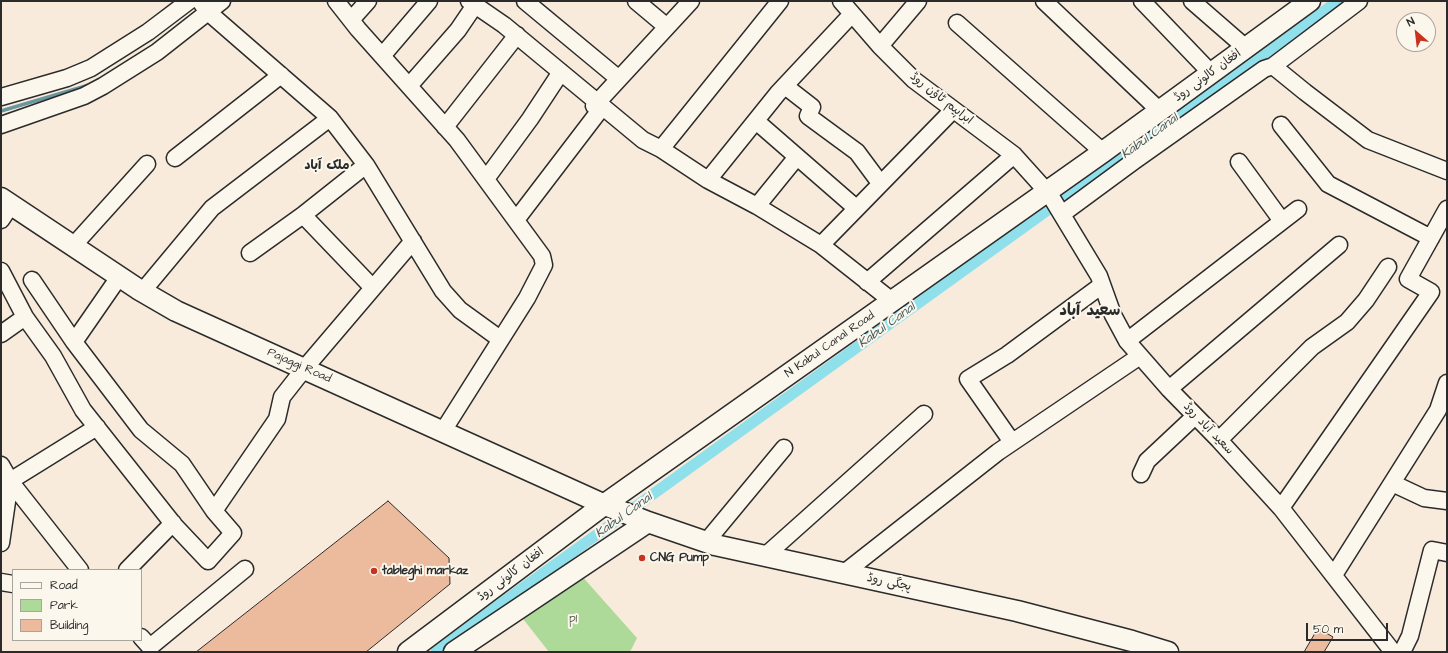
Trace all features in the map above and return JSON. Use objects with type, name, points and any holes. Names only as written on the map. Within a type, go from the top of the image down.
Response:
[{"type":"main road","name":"افغان کالونی روڈ","points":[[1048,193],[1310,1]]},
{"type":"main road","name":"N Kabul Canal Road","points":[[609,504],[892,301],[1048,193]]},
{"type":"main road","name":"Pajaggi Road","points":[[4,208],[73,246],[142,292],[176,311],[609,504]]},
{"type":"main road","name":"افغان کالونی روڈ","points":[[408,652],[454,638],[609,504]]},
{"type":"main road","name":"پجگی روڈ","points":[[609,504],[642,520],[706,542],[1017,611],[1168,652]]},
{"type":"main road","points":[[454,638],[642,520]]},
{"type":"street","points":[[1,97],[67,78],[91,68],[148,32],[189,1]]},
{"type":"street","points":[[1,125],[84,96],[103,86],[157,52],[205,7],[222,1]]},
{"type":"street","points":[[336,1],[445,127],[486,179],[542,256],[544,265],[527,298],[443,431]]},
{"type":"street","points":[[351,20],[368,1]]},
{"type":"street","points":[[382,56],[429,1]]},
{"type":"street","points":[[525,1],[619,79]]},
{"type":"street","points":[[636,1],[667,27]]},
{"type":"street","points":[[516,220],[600,110],[594,106],[691,1]]},
{"type":"street","points":[[661,149],[780,1]]},
{"type":"street","name":"ابراہیم ٹاؤن روڈ","points":[[841,1],[880,46],[914,80],[1014,155],[1048,193]]},
{"type":"street","points":[[880,46],[918,1]]},
{"type":"street","points":[[1044,1],[1160,111]]},
{"type":"street","points":[[1142,1],[1211,73]]},
{"type":"street","points":[[1192,1],[1246,48]]},
{"type":"street","points":[[1062,214],[1153,147],[1264,69],[1273,66],[1359,1]]},
{"type":"street","points":[[409,86],[458,30],[472,3],[517,35],[644,140],[661,149],[708,180],[757,206],[821,245],[892,301]]},
{"type":"street","points":[[205,7],[330,118],[366,165],[443,291],[460,310],[500,339]]},
{"type":"street","points":[[708,180],[785,86],[852,14]]},
{"type":"street","points":[[957,23],[1103,152]]},
{"type":"street","points":[[445,127],[517,35]]},
{"type":"street","points":[[1273,66],[1368,140],[1447,171]]},
{"type":"street","points":[[486,179],[530,119],[561,72]]},
{"type":"street","points":[[175,158],[281,75]]},
{"type":"street","points":[[785,86],[812,107],[808,116],[856,152],[880,183]]},
{"type":"street","points":[[821,245],[953,110]]},
{"type":"street","points":[[142,292],[212,208],[330,118]]},
{"type":"street","points":[[756,121],[796,158],[856,208]]},
{"type":"street","points":[[1281,125],[1328,184],[1431,238]]},
{"type":"street","points":[[867,282],[1014,155]]},
{"type":"street","points":[[757,206],[796,158]]},
{"type":"street","points":[[1239,162],[1282,221]]},
{"type":"street","points":[[73,246],[147,164]]},
{"type":"street","points":[[250,253],[303,215],[366,165]]},
{"type":"street","name":"سعید آباد روڈ","points":[[1048,193],[1099,276],[1113,315],[1127,341],[1169,389],[1219,440],[1281,508],[1393,652]]},
{"type":"street","points":[[1281,508],[1430,292],[1408,279],[1447,208]]},
{"type":"street","points":[[1127,341],[1298,209]]},
{"type":"street","points":[[303,215],[373,288]]},
{"type":"street","points":[[214,511],[277,419],[282,397],[413,241]]},
{"type":"street","points":[[1169,389],[1339,245]]},
{"type":"street","points":[[1219,440],[1312,347],[1347,322],[1366,300],[1388,267]]},
{"type":"street","points":[[1,271],[25,317],[54,356],[83,410],[173,523],[208,561],[233,533],[214,511],[182,464],[141,430],[74,342],[32,280]]},
{"type":"street","points":[[74,342],[119,277]]},
{"type":"street","points":[[1012,442],[968,379],[1007,355],[1102,285]]},
{"type":"street","points":[[1,334],[25,317]]},
{"type":"street","points":[[844,573],[1012,442],[1140,356]]},
{"type":"street","points":[[1334,575],[1438,410],[1447,383]]},
{"type":"street","points":[[765,556],[924,414]]},
{"type":"street","points":[[1141,474],[1147,461],[1195,416]]},
{"type":"street","points":[[1,543],[10,481],[97,427]]},
{"type":"street","points":[[706,542],[784,448]]},
{"type":"street","points":[[1,465],[10,481],[79,569]]},
{"type":"street","points":[[1392,483],[1424,498],[1447,501]]},
{"type":"street","points":[[128,569],[173,523]]},
{"type":"street","points":[[1402,652],[1410,636],[1432,550],[1447,553]]},
{"type":"street","points":[[142,638],[150,647],[244,569]]},
{"type":"street","points":[[1,582],[12,584]]},
{"type":"green space","name":"p1","points":[[580,574],[637,638],[630,652],[549,652],[520,615]]},
{"type":"building","name":"tableghi markaz","points":[[388,501],[449,558],[450,584],[366,652],[196,652]]},
{"type":"building","points":[[1318,628],[1333,637],[1324,652],[1304,652]]},
{"type":"waterway","name":"Kabul Canal","points":[[436,652],[499,605],[1338,1]]},
{"type":"waterway","points":[[1,111],[89,85]]},
{"type":"place","name":"CNG Pump","points":[[642,558]]},
{"type":"place","name":"tableghi markaz","points":[[374,571]]},
{"type":"district","name":"ملک آباد","points":[[327,166]]},
{"type":"district","name":"سعید آباد","points":[[1090,312]]}]
